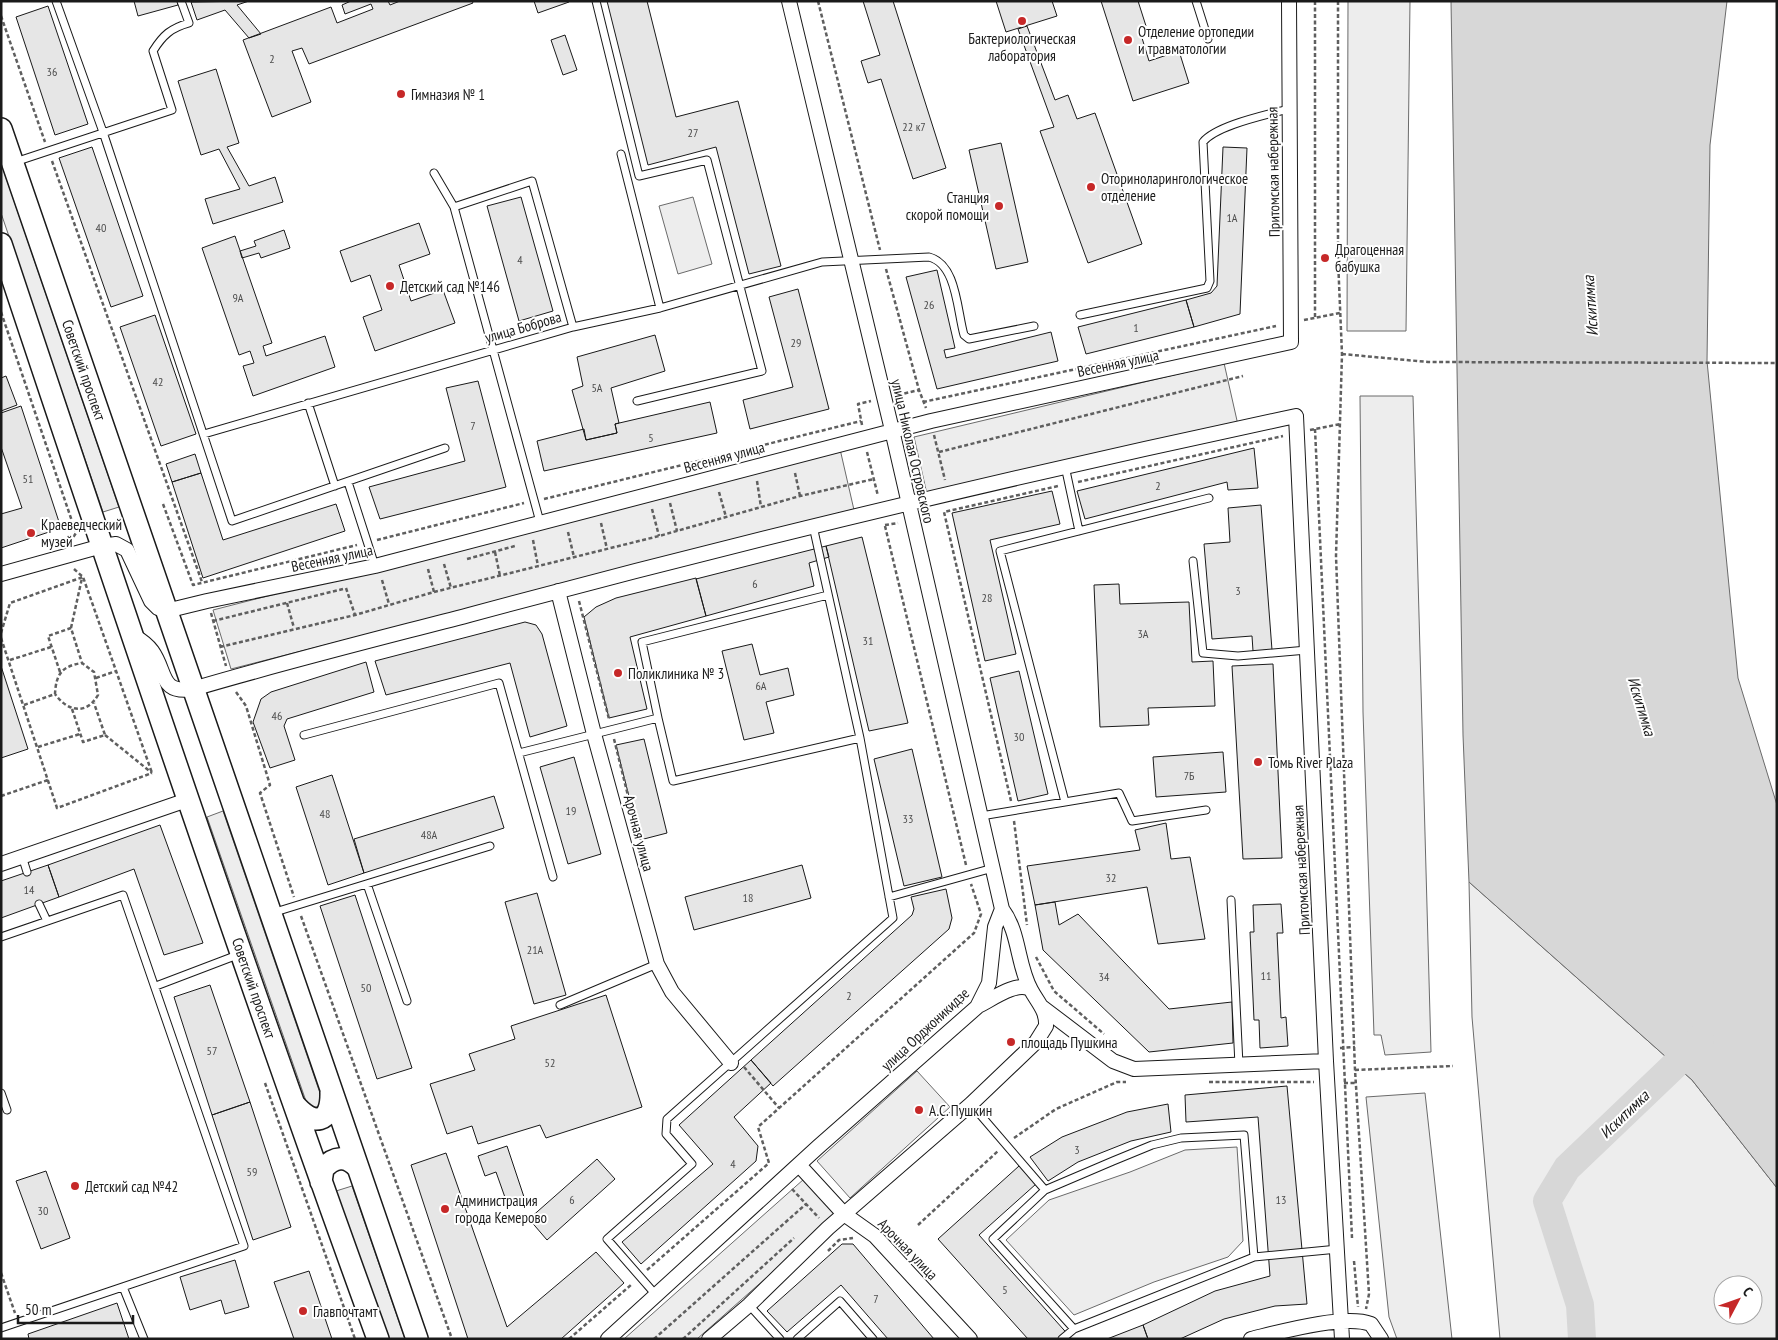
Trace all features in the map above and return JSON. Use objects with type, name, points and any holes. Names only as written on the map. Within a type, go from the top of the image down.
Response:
[{"type":"main road","name":"Советский проспект","points":[[1,129],[417,1339]]},
{"type":"main road","name":"Советский проспект","points":[[1,244],[102,546],[242,953],[321,1182],[378,1339]]},
{"type":"main road","points":[[294,1104],[304,1116],[311,1119],[320,1118],[326,1114],[332,1105],[331,1092]]},
{"type":"main road","points":[[321,1182],[323,1169],[335,1159],[344,1158],[351,1160],[358,1168]]},
{"type":"street","name":"улица Николая Островского","points":[[790,1],[892,430],[1002,909]]},
{"type":"street","name":"Притомская набережная","points":[[1289,1],[1288,108],[1291,342]]},
{"type":"street","name":"Весенняя улица","points":[[166,611],[207,600],[375,566],[892,430],[1291,342]]},
{"type":"street","name":"Притомская набережная","points":[[1065,465],[1296,416],[1327,1082],[1342,1339]]},
{"type":"street","points":[[193,689],[558,591],[813,526],[1065,465]]},
{"type":"street","name":"Советский проспект","points":[[102,546],[116,544],[127,550],[151,601],[158,608],[166,611]]},
{"type":"street","points":[[1,574],[102,546]]},
{"type":"street","name":"Арочная улица","points":[[558,591],[594,734],[657,964],[672,992],[734,1061]]},
{"type":"street","name":"Советский проспект","points":[[134,636],[152,651],[168,686],[175,690],[193,689]]},
{"type":"street","points":[[1,864],[190,799]]},
{"type":"street","points":[[709,1339],[749,1305],[844,1214],[971,1104],[1043,1034],[1046,1020],[1042,1007],[1030,989],[1011,925],[1002,909]]},
{"type":"street","name":"улица Орджоникидзе","points":[[608,1339],[799,1165],[977,1007],[989,983],[995,927],[1002,909]]},
{"type":"street","points":[[977,1007],[1017,987],[1030,989]]},
{"type":"street","points":[[1042,1007],[1113,1061],[1134,1069],[1239,1065],[1326,1055]]},
{"type":"street","name":"Арочная улица","points":[[799,1165],[844,1214],[876,1236],[970,1339]]},
{"type":"street","points":[[1251,1339],[1296,1328],[1341,1322],[1361,1322],[1371,1324],[1381,1339]]},
{"type":"lane","points":[[56,1],[103,132],[232,521],[445,448]]},
{"type":"lane","points":[[12,162],[172,110],[153,50],[161,37],[174,27],[189,24],[181,1]]},
{"type":"lane","points":[[596,1],[639,176],[707,160],[762,371],[637,401]]},
{"type":"lane","points":[[1196,1],[1208,39]]},
{"type":"lane","points":[[1080,315],[1207,288],[1210,281],[1204,142],[1208,136],[1230,125],[1288,108]]},
{"type":"lane","points":[[622,154],[660,308]]},
{"type":"lane","points":[[434,173],[454,207],[540,522]]},
{"type":"lane","points":[[454,207],[532,181],[572,327]]},
{"type":"lane","name":"улица Боброва","points":[[204,434],[572,327],[660,308],[822,262],[929,257],[938,259],[944,266],[952,283],[964,334],[970,339],[1034,326]]},
{"type":"lane","points":[[308,403],[335,486]]},
{"type":"lane","points":[[1065,465],[1079,531]]},
{"type":"lane","points":[[348,482],[375,566]]},
{"type":"lane","points":[[1065,802],[1000,551],[1209,498]]},
{"type":"lane","points":[[656,1295],[607,1239],[692,1164],[666,1134],[667,1119],[893,918],[860,738],[813,526]]},
{"type":"lane","points":[[1193,561],[1202,653],[1238,656],[1307,650]]},
{"type":"lane","points":[[828,595],[642,642],[658,718],[673,781],[860,738]]},
{"type":"lane","points":[[304,735],[499,683],[552,877]]},
{"type":"lane","points":[[519,754],[658,718]]},
{"type":"lane","points":[[981,816],[1012,809],[1119,793],[1132,820],[1206,810]]},
{"type":"lane","points":[[270,914],[297,904],[490,846]]},
{"type":"lane","points":[[22,856],[27,872]]},
{"type":"lane","points":[[889,896],[993,868]]},
{"type":"lane","points":[[367,884],[406,1001]]},
{"type":"lane","points":[[1,937],[123,895],[156,986],[244,1246],[1,1328]]},
{"type":"lane","points":[[1231,900],[1239,1065]]},
{"type":"lane","points":[[39,904],[47,921]]},
{"type":"lane","points":[[156,986],[242,953]]},
{"type":"lane","points":[[560,1005],[657,964]]},
{"type":"lane","points":[[1,1093],[7,1110]]},
{"type":"lane","points":[[971,1104],[1045,1190]]},
{"type":"lane","points":[[1074,1329],[993,1239],[1045,1190],[1152,1145],[1181,1138],[1244,1135],[1254,1257]]},
{"type":"lane","points":[[1062,1339],[1074,1329],[1254,1257],[1338,1249]]},
{"type":"lane","points":[[123,1287],[144,1339]]},
{"type":"lane","points":[[797,1339],[840,1301],[873,1339]]},
{"type":"lane","points":[[749,1305],[780,1339]]},
{"type":"path","points":[[818,1],[883,260],[919,390]]},
{"type":"path","points":[[1315,1],[1315,318]]},
{"type":"path","points":[[1338,1],[1338,259],[1342,354],[1336,556],[1355,1070],[1369,1294],[1361,1322]]},
{"type":"path","points":[[1,16],[202,582],[193,585],[163,504]]},
{"type":"path","points":[[1,312],[76,533],[70,541]]},
{"type":"path","points":[[924,402],[1340,312]]},
{"type":"path","points":[[1342,354],[1428,362],[1777,363]]},
{"type":"path","points":[[939,452],[1243,376]]},
{"type":"path","points":[[1028,931],[1012,809],[944,512],[1340,424]]},
{"type":"path","points":[[1315,429],[1352,1245]]},
{"type":"path","points":[[795,473],[800,496]]},
{"type":"path","points":[[220,647],[355,615],[434,592],[659,536],[800,496],[874,479]]},
{"type":"path","points":[[756,481],[762,506]]},
{"type":"path","points":[[719,492],[726,517]]},
{"type":"path","points":[[670,503],[677,530]]},
{"type":"path","points":[[652,509],[659,536]]},
{"type":"path","points":[[601,523],[608,549]]},
{"type":"path","points":[[569,1339],[769,1163],[758,1127],[974,933],[982,914],[968,875],[885,526]]},
{"type":"path","points":[[568,532],[574,558]]},
{"type":"path","points":[[534,540],[538,566]]},
{"type":"path","points":[[495,552],[500,576]]},
{"type":"path","points":[[69,564],[82,577],[152,773]]},
{"type":"path","points":[[444,564],[451,588]]},
{"type":"path","points":[[428,569],[434,592]]},
{"type":"path","points":[[82,577],[71,628],[82,663],[94,672],[98,695],[94,702],[76,710],[61,702],[55,694],[55,682],[64,667],[82,663]]},
{"type":"path","points":[[1,633],[10,603],[82,577]]},
{"type":"path","points":[[382,580],[389,604]]},
{"type":"path","points":[[346,588],[355,615]]},
{"type":"path","points":[[578,595],[635,824]]},
{"type":"path","points":[[287,603],[294,628]]},
{"type":"path","points":[[209,607],[228,672]]},
{"type":"path","points":[[60,672],[48,636],[71,628]]},
{"type":"path","points":[[1,638],[57,808],[152,773]]},
{"type":"path","points":[[9,660],[51,647]]},
{"type":"path","points":[[96,678],[116,671]]},
{"type":"path","points":[[232,687],[246,706],[265,767],[270,785],[260,794],[297,904],[452,1339]]},
{"type":"path","points":[[24,705],[55,694]]},
{"type":"path","points":[[94,702],[105,734],[152,773]]},
{"type":"path","points":[[72,709],[83,742],[105,734]]},
{"type":"path","points":[[38,747],[80,734]]},
{"type":"path","points":[[1,796],[48,780]]},
{"type":"path","points":[[1032,949],[1054,991],[1110,1039]]},
{"type":"path","points":[[1326,1055],[1344,1048],[1355,1047]]},
{"type":"path","points":[[734,1061],[778,1108]]},
{"type":"path","points":[[1355,1070],[1453,1066]]},
{"type":"path","points":[[918,1224],[1007,1144],[1056,1109],[1117,1082],[1127,1082]]},
{"type":"path","points":[[1203,1082],[1356,1083]]},
{"type":"path","points":[[790,1186],[822,1221]]},
{"type":"path","points":[[654,1339],[806,1204]]},
{"type":"path","points":[[683,1339],[797,1236]]},
{"type":"path","points":[[1353,1255],[1361,1322]]},
{"type":"path","points":[[1,1273],[18,1323]]},
{"type":"shaded area","points":[[1348,1],[1410,1],[1406,331],[1347,331]]},
{"type":"shaded area","points":[[1,163],[119,507],[103,512],[1,213]]},
{"type":"shaded area","points":[[693,197],[712,264],[678,274],[659,206]]},
{"type":"shaded area","points":[[1224,363],[1238,425],[929,503],[914,437]]},
{"type":"shaded area","points":[[1360,396],[1413,396],[1431,1052],[1385,1055],[1381,1035],[1374,1035],[1363,712]]},
{"type":"shaded area","points":[[840,449],[854,510],[231,669],[213,610]]},
{"type":"shaded area","points":[[223,811],[322,1099],[320,1106],[311,1108],[307,1104],[207,817]]},
{"type":"shaded area","points":[[1469,882],[1692,1080],[1777,1188],[1777,1339],[1500,1339],[1472,1017]]},
{"type":"shaded area","points":[[917,1071],[950,1107],[850,1198],[817,1161]]},
{"type":"shaded area","points":[[1425,1093],[1452,1339],[1397,1339],[1389,1317],[1366,1097]]},
{"type":"shaded area","points":[[1237,1147],[1243,1241],[1228,1257],[1154,1282],[1074,1315],[1006,1240],[1049,1200],[1130,1172],[1185,1150]]},
{"type":"shaded area","points":[[804,1179],[836,1216],[697,1339],[624,1339]]},
{"type":"shaded area","points":[[352,1186],[405,1339],[387,1339],[336,1191]]},
{"type":"water","points":[[1451,1],[1727,1],[1710,145],[1707,361],[1738,678],[1777,805],[1777,1188],[1692,1080],[1469,882],[1463,735]]},
{"type":"building","points":[[134,1],[177,1],[178,5],[138,16]]},
{"type":"building","points":[[249,1],[237,5],[261,34],[249,38],[225,10],[197,20],[191,2]]},
{"type":"building","points":[[351,1],[388,1],[390,5],[400,1],[472,1],[473,3],[309,64],[302,48],[292,51],[311,102],[272,117],[243,40],[331,7],[337,23],[373,9],[371,4],[345,14],[342,5]]},
{"type":"building","points":[[534,1],[569,1],[569,2],[538,13]]},
{"type":"building","points":[[607,1],[647,1],[676,117],[738,101],[781,266],[749,274],[716,147],[648,165]]},
{"type":"building","points":[[863,1],[893,1],[946,168],[913,179],[881,79],[868,83],[861,61],[880,55]]},
{"type":"building","name":"Бактериологическая лаборатория","points":[[996,1],[1052,1],[1057,16],[1006,32]]},
{"type":"building","name":"Отделение ортопедии и травматологии","points":[[1101,1],[1138,1],[1146,26],[1139,28],[1149,61],[1179,51],[1189,83],[1133,101]]},
{"type":"building","points":[[48,6],[88,124],[55,135],[16,17]]},
{"type":"building","name":"Оториноларингологическое отделение","points":[[1027,26],[1055,100],[1068,95],[1077,119],[1095,113],[1142,244],[1088,263],[1040,131],[1054,127],[1018,29]]},
{"type":"building","points":[[565,35],[577,70],[563,75],[551,40]]},
{"type":"building","points":[[216,69],[239,143],[227,147],[249,186],[275,177],[283,202],[213,224],[205,199],[240,189],[219,149],[201,155],[178,81]]},
{"type":"building","name":"Станция скорой помощи","points":[[1001,143],[1028,262],[996,269],[969,150]]},
{"type":"building","points":[[92,147],[143,296],[111,307],[59,158]]},
{"type":"building","points":[[1223,147],[1247,148],[1240,314],[1194,327],[1186,300],[1211,293],[1217,286]]},
{"type":"building","points":[[521,197],[553,311],[519,321],[487,206]]},
{"type":"building","name":"Детский сад №146","points":[[419,223],[430,254],[399,265],[411,301],[443,290],[455,323],[375,351],[363,317],[382,310],[370,275],[351,282],[340,251]]},
{"type":"building","points":[[284,230],[290,248],[261,258],[259,253],[242,258],[240,251],[256,246],[254,241]]},
{"type":"building","points":[[235,236],[272,343],[263,346],[266,356],[325,336],[335,367],[253,396],[243,366],[254,363],[250,351],[239,355],[202,248]]},
{"type":"building","points":[[937,270],[955,348],[944,350],[946,358],[1051,332],[1058,361],[937,389],[906,277]]},
{"type":"building","points":[[798,289],[829,409],[750,429],[743,400],[793,387],[769,297]]},
{"type":"building","points":[[1186,300],[1194,327],[1086,354],[1078,327]]},
{"type":"building","points":[[155,315],[196,434],[161,446],[120,327]]},
{"type":"building","points":[[655,335],[665,371],[611,388],[619,423],[615,424],[617,433],[586,440],[572,390],[583,386],[577,357]]},
{"type":"building","points":[[6,376],[17,405],[1,411],[1,378]]},
{"type":"building","points":[[478,381],[506,487],[380,519],[369,487],[465,461],[446,388]]},
{"type":"building","points":[[710,402],[717,433],[544,471],[537,441],[584,429],[586,440],[617,433],[615,424]]},
{"type":"building","points":[[21,406],[61,528],[1,548],[1,514],[22,508],[1,447],[1,413]]},
{"type":"building","points":[[1254,448],[1258,488],[1228,490],[1227,482],[1085,519],[1077,491]]},
{"type":"building","points":[[195,454],[201,473],[172,482],[166,464]]},
{"type":"building","points":[[201,473],[223,540],[336,504],[345,531],[203,578],[172,482]]},
{"type":"building","points":[[1052,491],[1060,524],[990,540],[1016,654],[985,661],[952,513]]},
{"type":"building","points":[[1261,505],[1272,650],[1253,651],[1252,636],[1212,639],[1204,544],[1230,542],[1228,508]]},
{"type":"building","points":[[862,537],[908,723],[869,731],[826,546]]},
{"type":"building","points":[[826,546],[829,557],[809,563],[814,586],[706,616],[696,579]]},
{"type":"building","name":"Поликлиника № 3","points":[[696,578],[706,616],[630,637],[647,709],[609,718],[584,617],[596,607],[616,598]]},
{"type":"building","points":[[1119,584],[1120,604],[1189,602],[1192,662],[1213,661],[1215,706],[1148,708],[1149,725],[1100,727],[1094,585]]},
{"type":"building","points":[[525,622],[536,625],[542,634],[567,726],[530,737],[510,663],[386,695],[375,661]]},
{"type":"building","points":[[752,644],[760,675],[788,668],[794,695],[766,702],[774,733],[744,740],[722,651]]},
{"type":"building","points":[[366,662],[374,692],[287,719],[284,726],[295,760],[270,768],[253,722],[261,699],[271,692]]},
{"type":"building","name":"Томь River Plaza","points":[[1273,664],[1282,858],[1243,859],[1232,666]]},
{"type":"building","points":[[1,666],[28,749],[1,758]]},
{"type":"building","points":[[1019,671],[1048,794],[1018,801],[990,678]]},
{"type":"building","points":[[644,739],[667,833],[640,840],[616,745]]},
{"type":"building","points":[[912,749],[942,877],[904,886],[874,759]]},
{"type":"building","points":[[1223,752],[1226,792],[1156,797],[1153,757]]},
{"type":"building","points":[[574,757],[601,854],[568,864],[540,767]]},
{"type":"building","points":[[332,775],[364,873],[328,885],[296,787]]},
{"type":"building","points":[[494,796],[504,828],[364,873],[354,839]]},
{"type":"building","points":[[1166,823],[1171,859],[1190,857],[1205,939],[1158,944],[1147,887],[1035,905],[1027,866],[1140,850],[1135,830]]},
{"type":"building","points":[[160,825],[203,943],[164,955],[134,869],[59,897],[48,865]]},
{"type":"building","points":[[48,865],[59,897],[1,918],[1,881]]},
{"type":"building","points":[[802,865],[811,898],[694,930],[685,897]]},
{"type":"building","points":[[946,889],[952,918],[949,929],[773,1086],[751,1060],[912,915],[914,909],[911,897]]},
{"type":"building","points":[[537,893],[566,995],[534,1004],[505,902]]},
{"type":"building","points":[[355,895],[412,1068],[377,1079],[320,906]]},
{"type":"building","points":[[1055,902],[1059,925],[1078,914],[1169,1009],[1232,1002],[1233,1043],[1149,1052],[1043,950],[1035,905]]},
{"type":"building","points":[[1281,904],[1283,933],[1277,933],[1281,1018],[1286,1017],[1288,1046],[1260,1048],[1259,1020],[1254,1020],[1250,932],[1254,932],[1253,905]]},
{"type":"building","points":[[210,985],[250,1102],[212,1115],[174,997]]},
{"type":"building","points":[[606,995],[642,1107],[546,1138],[540,1125],[478,1144],[472,1126],[447,1134],[430,1084],[475,1070],[469,1054],[515,1039],[511,1026]]},
{"type":"building","points":[[751,1060],[771,1083],[734,1117],[758,1146],[756,1161],[641,1264],[622,1242],[713,1164],[679,1125]]},
{"type":"building","points":[[1287,1086],[1307,1304],[1275,1306],[1224,1319],[1180,1339],[1148,1339],[1143,1325],[1215,1291],[1270,1276],[1258,1117],[1186,1122],[1185,1095]]},
{"type":"building","points":[[250,1102],[291,1227],[253,1240],[212,1115]]},
{"type":"building","points":[[1168,1104],[1171,1132],[1131,1141],[1078,1162],[1048,1181],[1030,1157],[1062,1137],[1127,1112]]},
{"type":"building","points":[[507,1146],[524,1197],[507,1203],[496,1172],[485,1176],[478,1156]]},
{"type":"building","name":"Администрация города Кемерово","points":[[446,1153],[507,1327],[596,1252],[624,1283],[561,1339],[468,1339],[411,1165]]},
{"type":"building","points":[[597,1159],[615,1179],[547,1240],[529,1219]]},
{"type":"building","points":[[1019,1166],[1036,1184],[979,1235],[1072,1339],[1028,1339],[938,1239]]},
{"type":"building","points":[[46,1171],[70,1238],[41,1249],[16,1181]]},
{"type":"building","points":[[842,1244],[853,1244],[934,1339],[888,1339],[841,1285],[787,1332],[767,1311]]},
{"type":"building","points":[[235,1260],[249,1307],[225,1314],[221,1300],[190,1310],[180,1277]]},
{"type":"building","name":"Главпочтамт","points":[[309,1271],[332,1339],[294,1339],[274,1282]]},
{"type":"building","points":[[117,1303],[129,1339],[29,1339],[28,1334]]},
{"type":"building","points":[[1143,1325],[1148,1339],[1107,1339]]},
{"type":"waterway","name":"Искитимка","points":[[1582,1339],[1580,1305],[1547,1201],[1567,1168],[1700,1041],[1700,1038]]},
{"type":"place","name":"Бактериологическая лаборатория","points":[[1022,21]]},
{"type":"place","name":"Отделение ортопедии и травматологии","points":[[1128,40]]},
{"type":"place","name":"Гимназия № 1","points":[[401,94]]},
{"type":"place","name":"Оториноларингологическое отделение","points":[[1091,187]]},
{"type":"place","name":"Станция скорой помощи","points":[[999,206]]},
{"type":"place","name":"Драгоценная бабушка","points":[[1325,258]]},
{"type":"place","name":"Детский сад №146","points":[[390,286]]},
{"type":"place","name":"Краеведческий музей","points":[[31,533]]},
{"type":"place","name":"Поликлиника № 3","points":[[618,673]]},
{"type":"place","name":"Томь River Plaza","points":[[1258,762]]},
{"type":"place","name":"площадь Пушкина","points":[[1011,1042]]},
{"type":"place","name":"А.С. Пушкин","points":[[919,1110]]},
{"type":"place","name":"Детский сад №42","points":[[75,1186]]},
{"type":"place","name":"Администрация города Кемерово","points":[[445,1209]]},
{"type":"place","name":"Главпочтамт","points":[[303,1311]]}]
